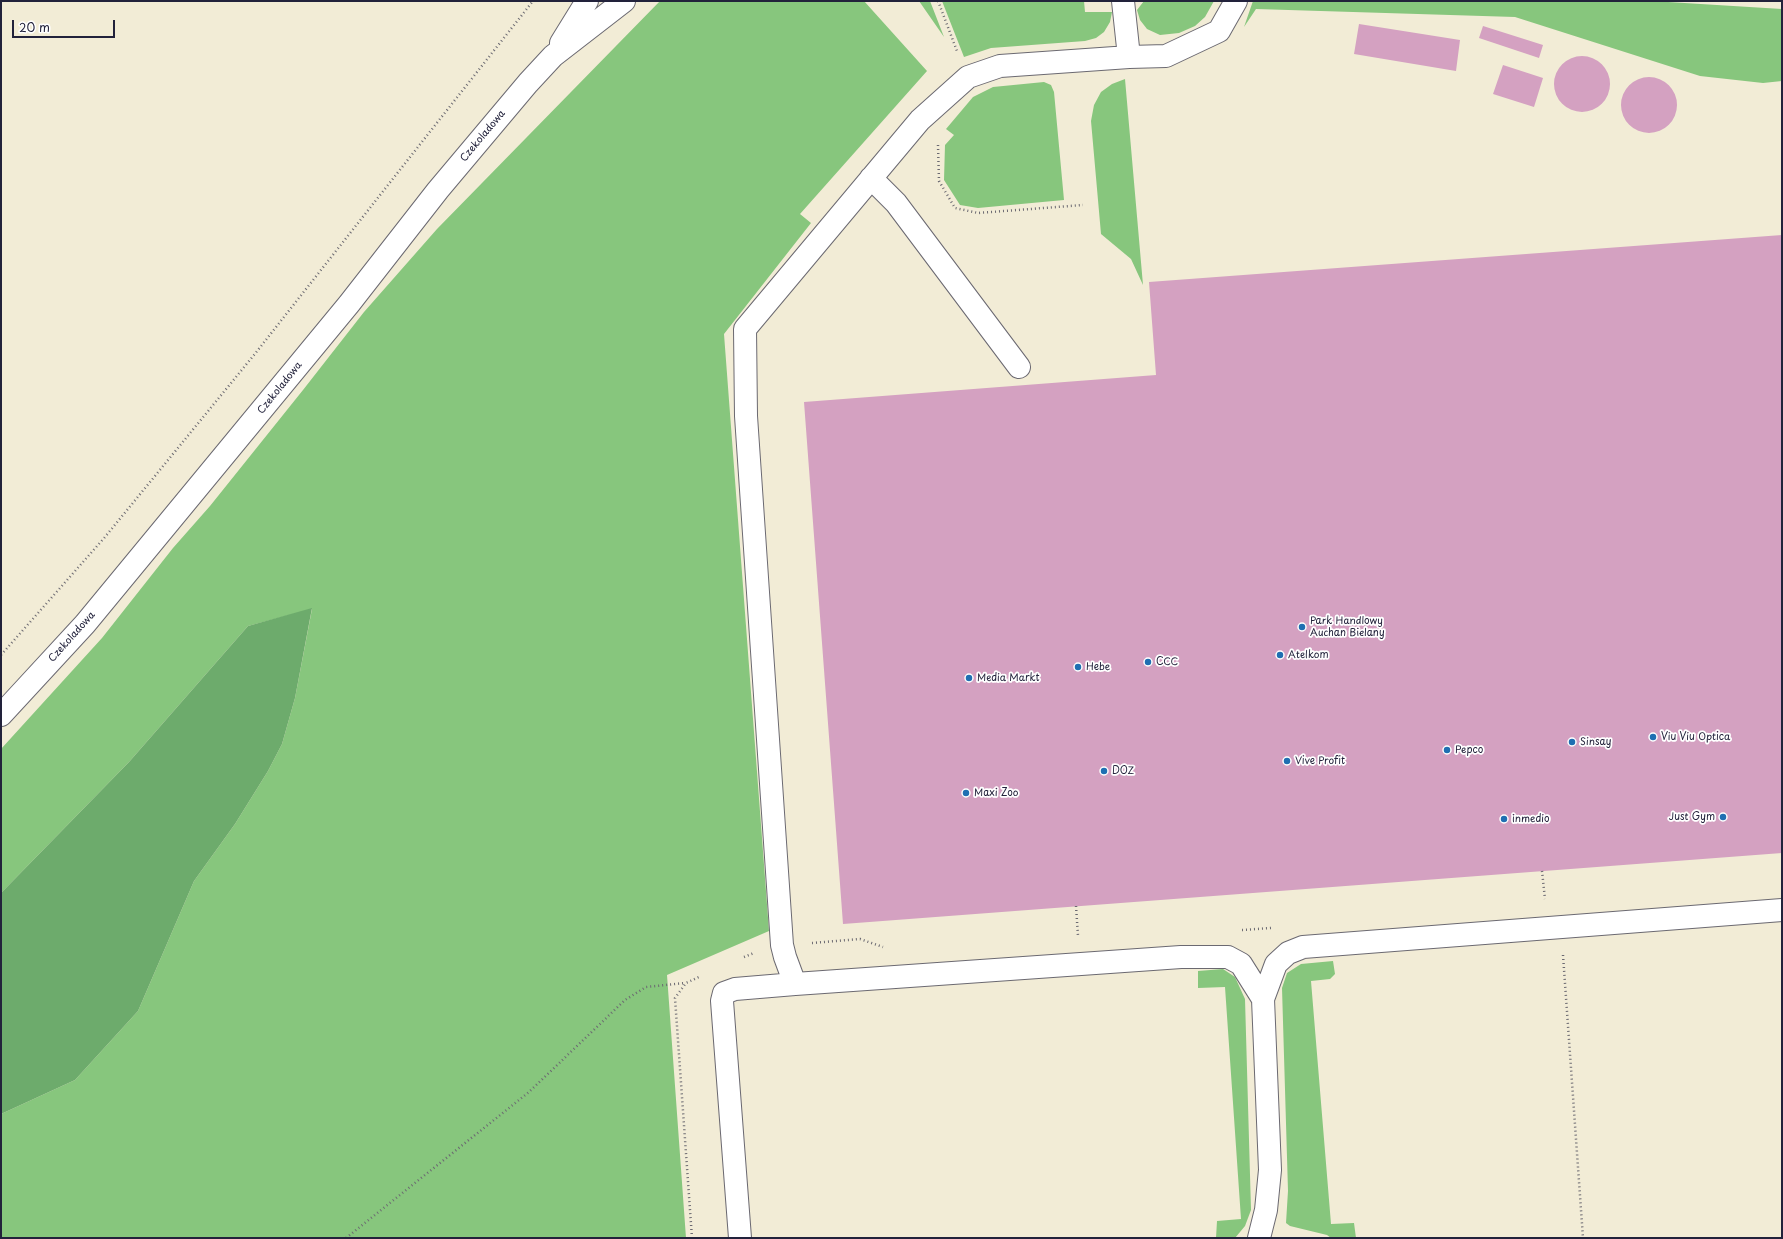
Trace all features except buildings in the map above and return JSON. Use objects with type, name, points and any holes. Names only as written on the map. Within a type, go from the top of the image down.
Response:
[{"type":"main road","name":"Czekoladowa","points":[[1,715],[85,624],[349,304],[438,190],[553,56],[587,1]]},
{"type":"main road","name":"Czekoladowa","points":[[553,56],[624,1]]},
{"type":"main road","points":[[1124,1],[1129,57]]},
{"type":"main road","points":[[795,984],[782,945],[746,416],[745,329],[920,120],[968,77],[1000,66],[1129,57],[1166,56],[1219,32],[1236,1]]},
{"type":"main road","points":[[871,178],[896,202],[1019,367]]},
{"type":"main road","points":[[1259,1238],[1266,1210],[1270,1170],[1263,999],[1276,964],[1288,953],[1303,947],[1782,910]]},
{"type":"main road","points":[[740,1238],[722,1002],[724,994],[735,989],[795,984],[1181,957],[1228,957],[1241,964],[1263,999]]},
{"type":"path","points":[[1,655],[105,537],[244,367],[533,1]]},
{"type":"path","points":[[938,1],[958,53]]},
{"type":"path","points":[[942,139],[938,144],[939,181],[954,208],[978,213],[1083,205]]},
{"type":"path","points":[[1542,871],[1545,900]]},
{"type":"path","points":[[1076,906],[1078,936]]},
{"type":"path","points":[[1560,927],[1583,1238]]},
{"type":"path","points":[[737,961],[759,951]]},
{"type":"path","points":[[346,1238],[529,1092],[625,1000],[646,987],[686,983],[700,976]]},
{"type":"path","points":[[686,983],[675,998],[692,1238]]},
{"type":"green space","points":[[660,1],[864,1],[927,71],[800,214],[811,223],[724,334],[769,931],[667,975],[686,1238],[1,1238],[1,1114],[75,1080],[138,1011],[194,881],[235,824],[268,771],[282,744],[295,698],[312,609],[248,626],[129,762],[1,893],[1,749],[102,638],[173,548],[210,506],[364,312],[437,229]]},
{"type":"green space","points":[[919,1],[930,1],[944,37]]},
{"type":"green space","points":[[942,1],[1084,1],[1085,12],[1112,12],[1110,22],[1104,32],[1096,38],[1085,41],[991,48],[964,57]]},
{"type":"green space","points":[[1144,1],[1214,1],[1205,17],[1195,26],[1179,33],[1160,35],[1147,29],[1140,20],[1137,10]]},
{"type":"green space","points":[[1253,1],[1652,1],[1782,9],[1782,81],[1763,83],[1700,76],[1515,17],[1256,9],[1244,27]]},
{"type":"green space","points":[[1125,79],[1143,285],[1131,259],[1101,234],[1091,121],[1094,105],[1101,92],[1112,84]]},
{"type":"green space","points":[[1044,82],[1051,85],[1054,92],[1064,200],[978,208],[960,205],[944,180],[945,145],[954,135],[946,129],[973,97],[993,87]]},
{"type":"green space","points":[[312,608],[295,698],[282,744],[268,771],[235,824],[194,881],[138,1011],[75,1080],[1,1114],[1,893],[129,762],[248,626]]},
{"type":"green space","points":[[1333,961],[1335,974],[1330,979],[1311,981],[1331,1224],[1354,1223],[1356,1238],[1331,1238],[1327,1235],[1290,1226],[1286,1223],[1288,1191],[1282,988],[1287,973],[1301,964]]},
{"type":"green space","points":[[1223,969],[1235,977],[1245,999],[1251,1210],[1245,1226],[1235,1238],[1216,1238],[1217,1221],[1241,1219],[1225,987],[1198,988],[1198,971]]},
{"type":"place","name":"Park Handlowy Auchan Bielany","points":[[1302,627]]},
{"type":"place","name":"Atelkom","points":[[1280,655]]},
{"type":"place","name":"CCC","points":[[1148,662]]},
{"type":"place","name":"Hebe","points":[[1078,667]]},
{"type":"place","name":"Media Markt","points":[[969,678]]},
{"type":"place","name":"Viu Viu Optica","points":[[1653,737]]},
{"type":"place","name":"Sinsay","points":[[1572,742]]},
{"type":"place","name":"Pepco","points":[[1447,750]]},
{"type":"place","name":"Vive Profit","points":[[1287,761]]},
{"type":"place","name":"DOZ","points":[[1104,771]]},
{"type":"place","name":"Maxi Zoo","points":[[966,793]]},
{"type":"place","name":"Just Gym","points":[[1723,817]]},
{"type":"place","name":"inmedio","points":[[1504,819]]}]
